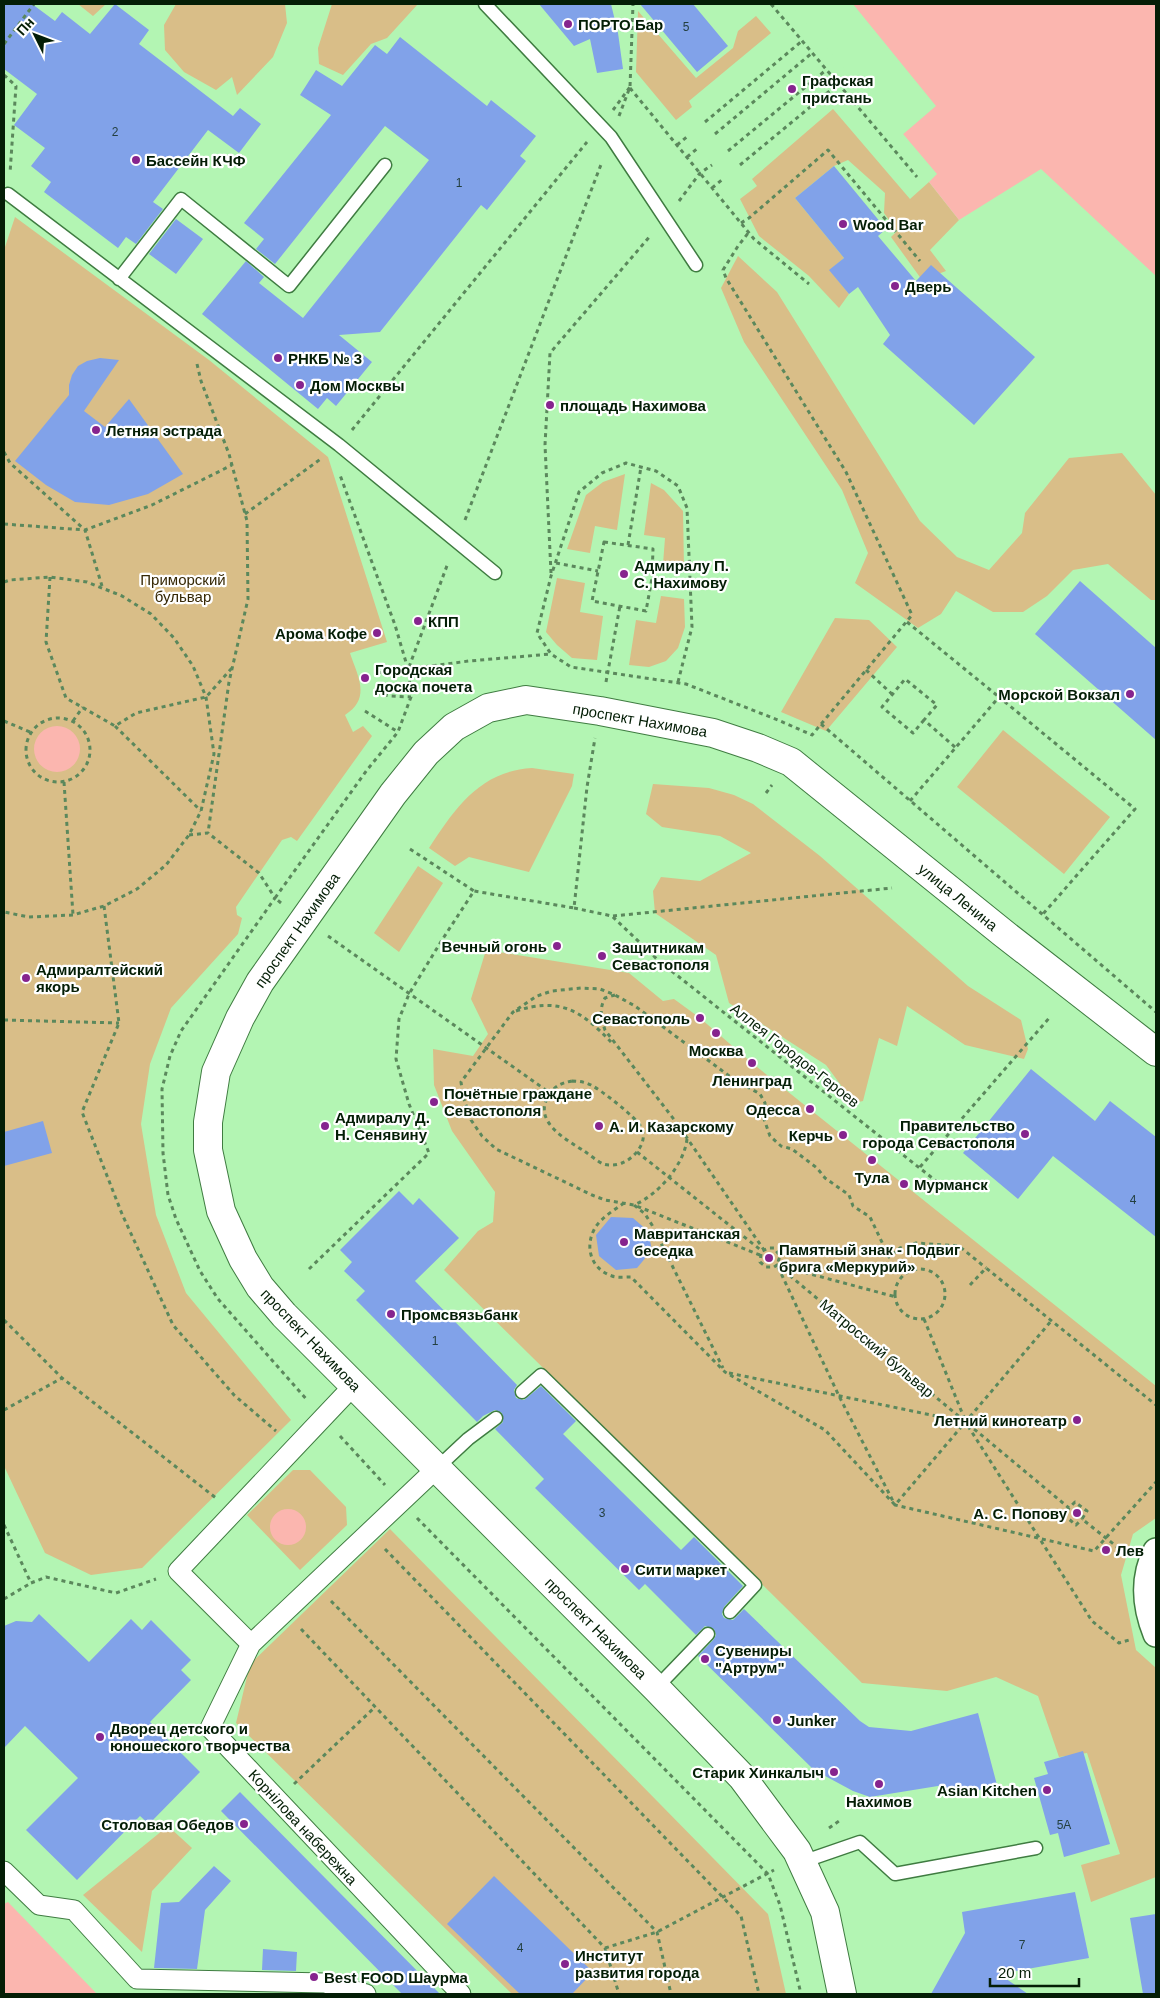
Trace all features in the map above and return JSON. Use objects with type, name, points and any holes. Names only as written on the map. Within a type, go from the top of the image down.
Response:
[{"type":"main road","name":"проспект Нахимова","points":[[758,748],[713,733],[600,711],[526,700],[488,708],[454,726],[426,753],[393,794],[260,982],[237,1025],[216,1072],[208,1122],[208,1150],[221,1211],[230,1234],[260,1287],[284,1315],[656,1688],[742,1778],[799,1856],[825,1912],[842,1994]]},
{"type":"main road","name":"улица Ленина","points":[[758,748],[790,762],[1003,934],[1156,1052]]},
{"type":"street","points":[[354,1385],[178,1571],[251,1644],[437,1468]]},
{"type":"street","points":[[1146,1636],[1146,1582],[1156,1552]]},
{"type":"street","name":"Корнілова набережна","points":[[251,1644],[210,1728],[461,1994]]},
{"type":"street","points":[[4,1871],[39,1905],[74,1910],[137,1979],[324,1983],[366,1994]]},
{"type":"lane","points":[[485,4],[611,138],[696,264]]},
{"type":"lane","points":[[119,279],[181,199],[289,286],[385,165]]},
{"type":"lane","points":[[8,194],[188,332],[495,573]]},
{"type":"lane","points":[[522,1392],[541,1375],[754,1585],[730,1612]]},
{"type":"lane","points":[[437,1468],[468,1439],[496,1418]]},
{"type":"lane","points":[[656,1688],[708,1634]]},
{"type":"lane","points":[[799,1856],[860,1842],[895,1874],[1036,1848]]},
{"type":"path","points":[[4,44],[34,4]]},
{"type":"path","points":[[408,669],[630,88],[633,4]]},
{"type":"path","points":[[771,4],[917,177]]},
{"type":"path","points":[[705,122],[802,41]]},
{"type":"path","points":[[715,134],[812,53]]},
{"type":"path","points":[[728,151],[826,70]]},
{"type":"path","points":[[4,75],[16,86],[8,194]]},
{"type":"path","points":[[740,165],[838,84]]},
{"type":"path","points":[[245,514],[335,449],[630,88]]},
{"type":"path","points":[[630,88],[754,239],[809,284]]},
{"type":"path","points":[[677,145],[688,136]]},
{"type":"path","points":[[687,157],[698,148]]},
{"type":"path","points":[[741,223],[828,150],[920,261]]},
{"type":"path","points":[[551,576],[545,445],[550,353],[666,217],[700,173],[712,165]]},
{"type":"path","points":[[712,188],[723,179]]},
{"type":"path","points":[[678,682],[692,627],[687,508],[678,486],[656,471],[626,463],[602,473],[579,492],[551,576],[537,633],[551,654],[571,667],[678,682],[812,735],[912,615],[846,472],[726,278],[723,270],[749,232]]},
{"type":"path","points":[[188,332],[201,381],[232,465],[245,514],[248,600],[232,667],[208,833]]},
{"type":"path","points":[[286,906],[275,898],[367,770],[398,732],[411,697],[408,669],[335,449]]},
{"type":"path","points":[[4,452],[10,463],[85,530],[102,587]]},
{"type":"path","points":[[4,524],[85,530],[152,505],[232,465]]},
{"type":"path","points":[[628,545],[641,467]]},
{"type":"path","points":[[604,542],[653,549],[652,578],[646,611],[592,601],[598,571],[604,542]]},
{"type":"path","points":[[556,563],[598,571]]},
{"type":"path","points":[[50,577],[46,642],[66,698],[115,726],[201,811]]},
{"type":"path","points":[[4,582],[50,577],[69,578],[102,587],[122,596],[150,614],[174,638],[193,666],[206,697],[214,754],[201,811],[189,835],[166,865],[137,889],[104,906],[73,915],[29,917],[4,912]]},
{"type":"path","points":[[652,578],[690,585]]},
{"type":"path","points":[[606,682],[620,606]]},
{"type":"path","points":[[906,622],[1135,808],[1042,915]]},
{"type":"path","points":[[377,674],[551,654]]},
{"type":"path","points":[[115,726],[136,713],[206,697],[232,667]]},
{"type":"path","points":[[866,670],[893,695]]},
{"type":"path","points":[[906,679],[937,705],[924,720],[913,733],[882,707],[906,679]]},
{"type":"path","points":[[376,693],[411,697]]},
{"type":"path","points":[[910,801],[999,697]]},
{"type":"path","points":[[73,721],[83,707]]},
{"type":"path","points":[[366,711],[398,732]]},
{"type":"path","points":[[58,717],[73,721],[82,728],[88,737],[90,754],[83,770],[75,777],[64,782],[43,779],[31,768],[25,753],[26,742],[30,732],[42,721],[49,718],[58,717]]},
{"type":"path","points":[[924,720],[956,748]]},
{"type":"path","points":[[4,721],[30,732]]},
{"type":"path","points":[[821,724],[1156,1013]]},
{"type":"path","points":[[574,908],[587,787],[597,729]]},
{"type":"path","points":[[64,782],[73,915]]},
{"type":"path","points":[[766,793],[774,783]]},
{"type":"path","points":[[189,835],[208,833],[259,873]]},
{"type":"path","points":[[410,849],[474,891],[612,916],[892,888]]},
{"type":"path","points":[[309,1270],[428,1153],[409,1104],[396,1059],[399,1019],[410,994],[474,891]]},
{"type":"path","points":[[104,906],[119,1023],[82,1112],[122,1214],[173,1325],[234,1395],[295,1448]]},
{"type":"path","name":"Аллея Городов-Героев","points":[[612,916],[659,961],[941,1185]]},
{"type":"path","points":[[323,932],[550,1093]]},
{"type":"path","points":[[762,1252],[634,1205],[605,1200],[592,1195],[496,1149],[482,1136],[471,1120],[461,1082],[513,1012],[537,996],[567,989],[600,990],[615,995],[635,1006],[732,1078],[760,1094],[765,1103],[764,1119],[770,1136],[781,1146],[792,1149],[817,1168],[825,1178],[849,1195],[853,1206],[870,1217],[889,1257],[900,1248],[916,1243],[959,1246],[1156,1405]]},
{"type":"path","points":[[615,995],[605,998],[601,1007],[605,1030],[687,1139],[762,1252],[760,1262],[766,1267],[777,1265],[896,1297]]},
{"type":"path","points":[[513,1012],[541,1005],[571,1009],[597,1026],[626,1057]]},
{"type":"path","points":[[920,1167],[1050,1017]]},
{"type":"path","points":[[4,1020],[119,1023]]},
{"type":"path","points":[[572,1081],[583,1082],[595,1088],[640,1126],[643,1138],[638,1152],[621,1164],[603,1164],[558,1134],[549,1123],[545,1111],[545,1105],[555,1086],[572,1081]]},
{"type":"path","points":[[634,1205],[649,1196],[677,1167],[684,1155],[687,1139]]},
{"type":"path","name":"Матросский бульвар","points":[[638,1152],[762,1252],[769,1248],[777,1251],[780,1256],[777,1265],[1069,1508],[1075,1502],[1081,1506],[1087,1512],[1082,1518],[1121,1550]]},
{"type":"path","points":[[625,1203],[602,1219],[595,1227],[589,1249],[593,1262],[602,1271],[613,1276],[631,1277],[725,1372],[825,1430],[895,1505],[1094,1551],[1156,1482]]},
{"type":"path","points":[[634,1205],[645,1214],[652,1225],[725,1372]]},
{"type":"path","points":[[777,1265],[839,1396],[895,1505]]},
{"type":"path","points":[[970,1285],[986,1268]]},
{"type":"path","points":[[920,1269],[936,1274],[945,1289],[943,1304],[932,1316],[924,1319],[909,1316],[903,1312],[898,1305],[896,1297],[896,1290],[904,1275],[920,1269]]},
{"type":"path","points":[[924,1319],[966,1422],[1092,1621],[1118,1643],[1146,1636]]},
{"type":"path","points":[[4,1320],[62,1378],[234,1512]]},
{"type":"path","points":[[895,1505],[1052,1320]]},
{"type":"path","points":[[725,1372],[966,1422]]},
{"type":"path","points":[[4,1410],[62,1378]]},
{"type":"path","points":[[323,1418],[402,1503],[768,1874],[780,1905],[801,1994]]},
{"type":"path","points":[[1069,1508],[1064,1515],[1076,1524],[1082,1518]]},
{"type":"path","points":[[4,1525],[31,1583]]},
{"type":"path","points":[[370,1533],[741,1916],[759,1994]]},
{"type":"path","points":[[4,1599],[31,1583],[46,1577],[116,1592],[178,1571]]},
{"type":"path","points":[[315,1584],[657,1932],[671,1994]]},
{"type":"path","points":[[285,1612],[605,1948],[619,1994]]},
{"type":"path","points":[[278,1800],[375,1707]]},
{"type":"path","points":[[605,1948],[657,1932],[768,1874],[799,1856],[839,1821]]},
{"type":"green space","points":[[78,4],[106,4],[93,16]]},
{"type":"green space","points":[[176,4],[285,4],[287,23],[273,57],[237,95],[232,77],[216,90],[184,72],[165,50],[164,25]]},
{"type":"green space","points":[[332,4],[418,4],[387,38],[371,44],[343,75],[319,64],[318,48]]},
{"type":"green space","points":[[638,11],[696,78],[733,48],[738,31],[756,16],[771,33],[689,101],[692,107],[676,120],[636,72]]},
{"type":"green space","points":[[833,109],[910,199],[929,182],[959,220],[930,250],[946,271],[922,280],[891,237],[897,231],[884,213],[885,193],[848,160],[834,166],[795,198],[844,258],[830,270],[849,294],[839,308],[809,276],[759,236],[740,199],[757,186],[752,179]]},
{"type":"green space","name":"Приморский бульвар","points":[[15,217],[209,360],[328,457],[387,642],[350,653],[359,678],[360,694],[353,708],[345,715],[353,732],[363,726],[372,736],[297,841],[291,837],[282,840],[236,907],[237,915],[242,918],[238,934],[171,1008],[150,1064],[141,1124],[156,1215],[186,1293],[291,1420],[142,1568],[91,1575],[45,1553],[4,1466],[4,250]]},
{"type":"green space","points":[[738,256],[777,292],[920,521],[957,557],[989,570],[1022,533],[1025,513],[1069,458],[1122,453],[1156,495],[1156,600],[1151,600],[1108,564],[1073,570],[1047,596],[1023,612],[993,612],[956,591],[941,614],[918,628],[855,583],[868,553],[842,490],[744,342],[721,288]]},
{"type":"green space","points":[[625,474],[617,530],[595,526],[590,553],[567,549],[586,495],[603,482]]},
{"type":"green space","points":[[651,483],[664,490],[683,511],[684,568],[663,564],[665,538],[644,535]]},
{"type":"green space","points":[[557,578],[585,583],[580,612],[603,616],[597,660],[572,658],[546,632]]},
{"type":"green space","points":[[661,596],[684,599],[685,627],[678,648],[666,661],[649,667],[629,665],[636,620],[656,623]]},
{"type":"green space","points":[[835,618],[869,620],[897,647],[826,731],[781,712]]},
{"type":"green space","points":[[1003,730],[1110,817],[1064,874],[957,787]]},
{"type":"green space","points":[[532,768],[574,774],[572,786],[529,872],[469,857],[455,866],[429,848],[459,806],[483,784],[498,776]]},
{"type":"green space","points":[[653,784],[709,788],[734,795],[753,804],[820,856],[968,986],[1021,1020],[1028,1049],[1024,1059],[965,1045],[907,1006],[897,1046],[879,1038],[863,1101],[854,1103],[826,1065],[729,1003],[716,955],[655,913],[653,891],[661,877],[700,881],[751,853],[720,836],[662,827],[646,814]]},
{"type":"green space","points":[[418,866],[443,883],[399,952],[374,933]]},
{"type":"green space","points":[[486,950],[629,973],[663,1001],[674,999],[1156,1386],[1156,1518],[1133,1534],[1121,1575],[1136,1650],[1156,1668],[1156,1877],[1091,1902],[1081,1865],[1120,1854],[1087,1753],[1059,1757],[1038,1696],[996,1677],[947,1691],[862,1683],[444,1270],[478,1231],[493,1222],[495,1192],[452,1131],[434,1085],[433,1049],[473,1056],[488,1034],[471,999]]},
{"type":"green space","points":[[293,1470],[310,1470],[346,1507],[347,1525],[300,1570],[247,1515]]},
{"type":"green space","points":[[390,1529],[768,1914],[786,1994],[512,1994],[236,1723],[250,1664]]},
{"type":"green space","points":[[168,1826],[192,1848],[152,1891],[142,1952],[83,1895]]},
{"type":"shaded area","points":[[793,4],[1156,4],[1156,276],[1041,169],[959,220],[929,182],[937,174]]},
{"type":"shaded area","points":[[57,726],[70,730],[76,736],[80,749],[76,762],[70,768],[57,772],[44,768],[38,762],[34,749],[38,736],[44,730]]},
{"type":"shaded area","points":[[288,1509],[295,1510],[301,1514],[305,1520],[305,1534],[301,1540],[295,1544],[288,1545],[281,1544],[275,1540],[271,1534],[270,1527],[271,1520],[275,1514],[281,1510]]},
{"type":"shaded area","points":[[8,1902],[97,1994],[4,1994],[4,1904]]},
{"type":"pier","points":[[790,4],[853,4],[936,106],[901,136]]},
{"type":"building","points":[[4,4],[32,4],[55,21],[62,12],[90,34],[115,4],[149,30],[139,44],[233,116],[240,108],[261,124],[239,153],[208,130],[153,202],[163,209],[136,244],[126,237],[118,248],[44,192],[51,182],[31,166],[45,148],[14,125],[37,94],[4,69]]},
{"type":"building","points":[[539,4],[611,4],[618,33],[623,69],[597,73],[590,39],[574,46]]},
{"type":"building","points":[[640,4],[693,4],[728,46],[697,72]]},
{"type":"building","points":[[400,37],[487,106],[491,100],[536,136],[520,156],[526,161],[487,210],[481,205],[380,332],[339,335],[372,362],[336,406],[327,398],[318,409],[202,314],[246,261],[264,277],[259,283],[303,318],[429,160],[385,126],[275,264],[256,249],[264,239],[244,223],[331,115],[300,95],[316,70],[342,86],[375,45],[387,54]]},
{"type":"building","points":[[834,166],[886,229],[878,236],[916,281],[931,265],[1035,357],[974,425],[883,344],[890,335],[858,287],[849,294],[829,270],[844,258],[795,198]]},
{"type":"building","points":[[176,219],[203,239],[176,274],[149,254]]},
{"type":"building","name":"Летняя эстрада","points":[[100,358],[119,360],[84,411],[105,427],[129,399],[183,474],[148,494],[109,505],[75,502],[46,485],[15,461],[69,395],[72,375],[78,366],[87,361]]},
{"type":"building","name":"Морской Вокзал","points":[[1080,581],[1156,648],[1156,740],[1035,634]]},
{"type":"building","points":[[1031,1069],[1095,1121],[1110,1101],[1156,1137],[1156,1237],[1053,1156],[1018,1199],[963,1153]]},
{"type":"building","points":[[43,1121],[52,1153],[4,1166],[4,1132]]},
{"type":"building","points":[[399,1191],[413,1205],[419,1198],[459,1238],[415,1281],[517,1385],[514,1390],[516,1398],[524,1400],[541,1386],[576,1421],[563,1434],[681,1550],[694,1537],[743,1586],[724,1607],[722,1614],[724,1618],[733,1620],[744,1609],[860,1721],[869,1727],[911,1731],[978,1713],[997,1785],[949,1798],[944,1785],[870,1797],[853,1791],[814,1770],[698,1656],[714,1639],[716,1635],[714,1629],[705,1626],[696,1635],[645,1584],[639,1590],[535,1488],[544,1479],[495,1429],[503,1422],[502,1413],[495,1410],[483,1416],[477,1422],[356,1300],[365,1291],[344,1271],[352,1262],[340,1250]]},
{"type":"building","name":"Мавританская беседка","points":[[611,1217],[633,1218],[648,1231],[652,1250],[637,1268],[616,1270],[599,1256],[596,1235]]},
{"type":"building","name":"Дворец детского и юношеского творчества","points":[[39,1614],[89,1662],[131,1619],[142,1630],[151,1620],[191,1660],[181,1670],[191,1680],[150,1722],[200,1772],[149,1824],[140,1816],[77,1880],[26,1830],[78,1778],[25,1726],[4,1748],[4,1626],[16,1621],[32,1622]]},
{"type":"building","points":[[1083,1751],[1110,1844],[1064,1857],[1058,1833],[1050,1835],[1034,1778],[1048,1774],[1044,1762]]},
{"type":"building","points":[[240,1792],[440,1994],[402,1994],[221,1811]]},
{"type":"building","points":[[214,1866],[231,1881],[205,1910],[197,1969],[154,1968],[161,1903],[179,1902]]},
{"type":"building","points":[[494,1876],[593,1972],[572,1994],[520,1994],[447,1924]]},
{"type":"building","points":[[1075,1892],[1089,1958],[999,1974],[1028,1994],[931,1994],[965,1933],[962,1912]]},
{"type":"building","points":[[1156,1914],[1156,1994],[1143,1994],[1130,1918]]},
{"type":"building","points":[[263,1949],[297,1952],[296,1971],[262,1970]]},
{"type":"place","name":"ПОРТО Бар","points":[[568,24]]},
{"type":"place","name":"Графская пристань","points":[[792,89]]},
{"type":"place","name":"Бассейн КЧФ","points":[[136,160]]},
{"type":"place","name":"Wood Bar","points":[[843,224]]},
{"type":"place","name":"Дверь","points":[[895,286]]},
{"type":"place","name":"РНКБ № 3","points":[[278,358]]},
{"type":"place","name":"Дом Москвы","points":[[300,385]]},
{"type":"place","name":"площадь Нахимова","points":[[550,405]]},
{"type":"place","name":"Летняя эстрада","points":[[96,430]]},
{"type":"place","name":"Адмиралу П. С. Нахимову","points":[[624,574]]},
{"type":"place","name":"КПП","points":[[418,621]]},
{"type":"place","name":"Арома Кофе","points":[[377,633]]},
{"type":"place","name":"Городская доска почета","points":[[365,678]]},
{"type":"place","name":"Морской Вокзал","points":[[1130,694]]},
{"type":"place","name":"Вечный огонь","points":[[557,946]]},
{"type":"place","name":"Защитникам Севастополя","points":[[602,956]]},
{"type":"place","name":"Адмиралтейский якорь","points":[[26,978]]},
{"type":"place","name":"Севастополь","points":[[700,1018]]},
{"type":"place","name":"Москва","points":[[716,1033]]},
{"type":"place","name":"Ленинград","points":[[752,1063]]},
{"type":"place","name":"Почётные граждане Севастополя","points":[[434,1102]]},
{"type":"place","name":"Одесса","points":[[810,1109]]},
{"type":"place","name":"Адмиралу Д. Н. Сенявину","points":[[325,1126]]},
{"type":"place","name":"А. И. Казарскому","points":[[599,1126]]},
{"type":"place","name":"Правительство города Севастополя","points":[[1025,1134]]},
{"type":"place","name":"Керчь","points":[[843,1135]]},
{"type":"place","name":"Тула","points":[[872,1160]]},
{"type":"place","name":"Мурманск","points":[[904,1184]]},
{"type":"place","name":"Мавританская беседка","points":[[624,1242]]},
{"type":"place","name":"Памятный знак - Подвиг брига «Меркурий»","points":[[769,1258]]},
{"type":"place","name":"Промсвязьбанк","points":[[391,1314]]},
{"type":"place","name":"Летний кинотеатр","points":[[1077,1420]]},
{"type":"place","name":"А. С. Попову","points":[[1077,1513]]},
{"type":"place","name":"Лев","points":[[1106,1550]]},
{"type":"place","name":"Сити маркет","points":[[625,1569]]},
{"type":"place","name":"Сувениры \"Артрум\"","points":[[705,1659]]},
{"type":"place","name":"Junker","points":[[777,1720]]},
{"type":"place","name":"Дворец детского и юношеского творчества","points":[[100,1737]]},
{"type":"place","name":"Старик Хинкалыч","points":[[834,1772]]},
{"type":"place","name":"Нахимов","points":[[879,1784]]},
{"type":"place","name":"Asian Kitchen","points":[[1047,1790]]},
{"type":"place","name":"Столовая Обедов","points":[[244,1824]]},
{"type":"place","name":"Институт развития города","points":[[565,1964]]},
{"type":"place","name":"Best FOOD Шаурма","points":[[314,1977]]}]
